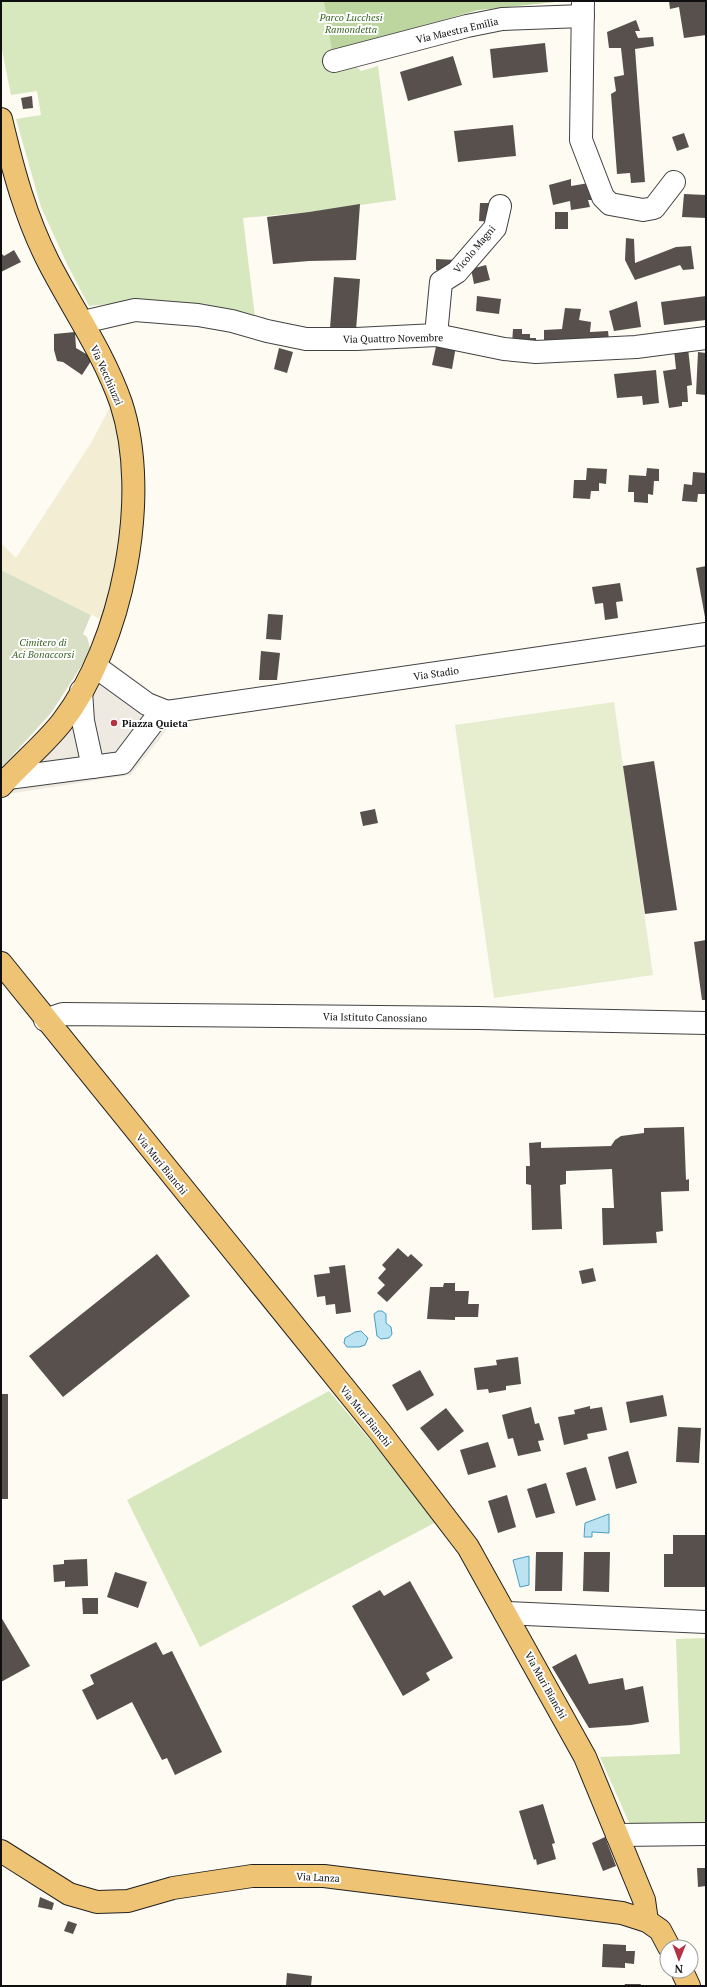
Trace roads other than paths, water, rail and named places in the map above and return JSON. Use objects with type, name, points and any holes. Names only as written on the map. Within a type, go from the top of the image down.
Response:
[{"type":"main road","name":"Via Vecchiuzzi","points":[[1,119],[16,178],[34,230],[50,266],[83,322],[100,355],[121,403],[131,444],[134,492],[132,532],[125,571],[96,667],[62,722],[4,782]]},
{"type":"main road","name":"Via Muri Bianchi","points":[[1,963],[45,1020],[394,1450],[468,1547],[585,1757],[644,1900],[647,1921]]},
{"type":"main road","name":"Via Lanza","points":[[1,1851],[69,1894],[97,1902],[128,1901],[173,1888],[252,1876],[324,1876],[622,1913],[647,1921]]},
{"type":"main road","points":[[647,1921],[660,1930],[665,1939]]},
{"type":"street","name":"Via Maestra Emilia","points":[[334,61],[467,26],[587,6]]},
{"type":"street","points":[[587,6],[581,140],[603,197],[610,204],[642,210],[654,208],[674,182]]},
{"type":"street","name":"Vicolo Magni","points":[[436,335],[441,282],[457,272],[495,228],[500,206]]},
{"type":"street","name":"Via Quattro Novembre","points":[[83,322],[135,310],[198,315],[232,320],[267,331],[306,339],[356,339],[436,335],[504,349],[536,352],[636,347],[706,338]]},
{"type":"street","name":"Via Stadio","points":[[167,712],[706,634]]},
{"type":"street","points":[[96,667],[147,704],[167,712]]},
{"type":"street","points":[[82,691],[83,721],[93,767]]},
{"type":"street","points":[[4,782],[122,763],[153,722],[167,712]]},
{"type":"street","name":"Via Istituto Canossiano","points":[[45,1020],[63,1014],[479,1018],[706,1023]]},
{"type":"street","points":[[510,1621],[619,1619],[706,1622]]},
{"type":"street","points":[[618,1835],[706,1834]]},
{"type":"water","points":[[378,1311],[382,1311],[386,1314],[386,1323],[391,1327],[392,1334],[389,1338],[381,1339],[377,1336],[374,1314]]},
{"type":"water","points":[[361,1331],[368,1338],[365,1345],[359,1347],[347,1347],[344,1343],[345,1338],[355,1332]]},
{"type":"water","points":[[609,1514],[609,1533],[592,1532],[592,1537],[584,1537],[585,1523]]},
{"type":"water","points":[[529,1556],[529,1585],[520,1587],[513,1560]]},
{"type":"place","name":"Piazza Quieta","points":[[114,723]]},
{"type":"park label","name":"Parco Lucchesi Ramondetta","points":[[351,22]]},
{"type":"park label","name":"Cimitero di Aci Bonaccorsi","points":[[43,648]]}]
